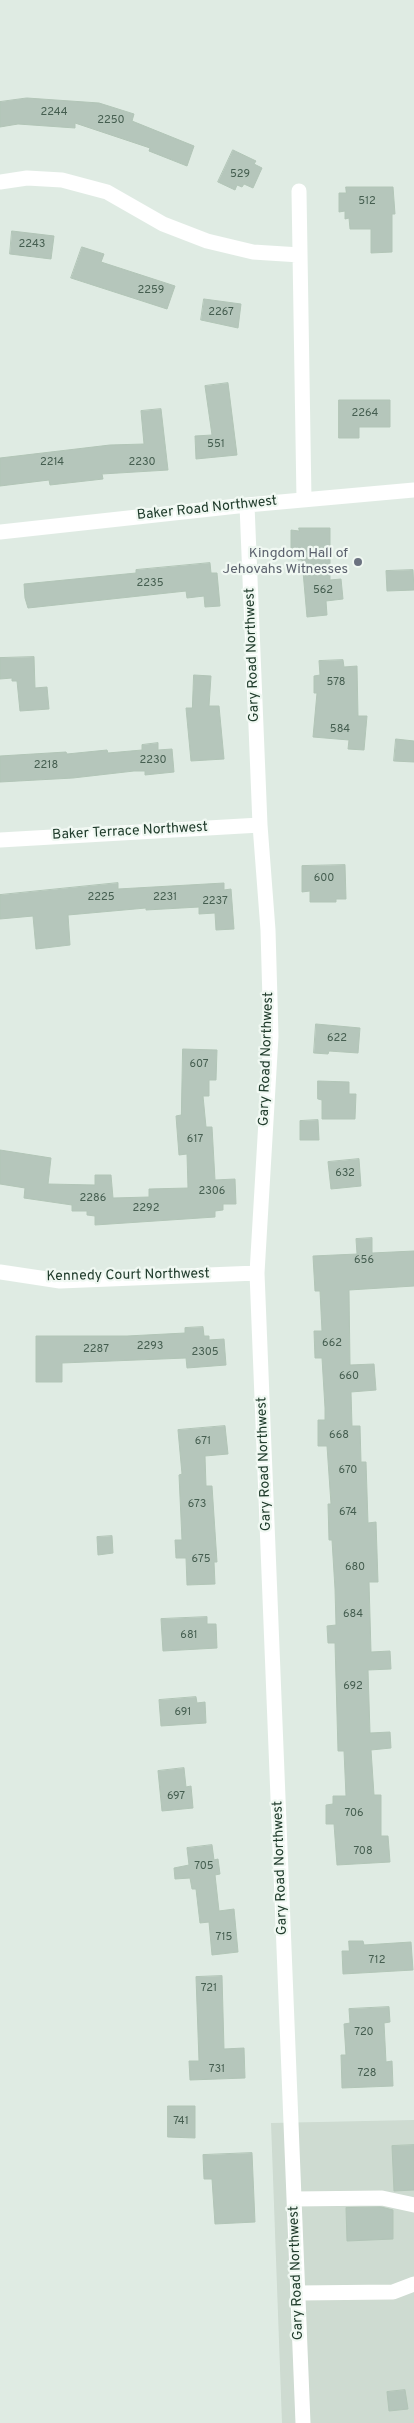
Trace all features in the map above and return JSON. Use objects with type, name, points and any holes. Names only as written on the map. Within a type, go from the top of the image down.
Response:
[{"type":"street","points":[[0,182],[27,178],[62,180],[107,192],[163,224],[206,241],[253,252],[300,255]]},
{"type":"street","points":[[299,192],[304,500]]},
{"type":"street","name":"Baker Road Northwest","points":[[0,532],[247,505],[414,490]]},
{"type":"street","name":"Gary Road Northwest","points":[[247,505],[260,825],[268,930],[271,1036],[257,1273],[303,2423]]},
{"type":"street","name":"Baker Terrace Northwest","points":[[0,840],[260,825]]},
{"type":"street","name":"Kennedy Court Northwest","points":[[0,1272],[60,1281],[257,1273]]},
{"type":"street","points":[[294,2199],[382,2198],[414,2205]]},
{"type":"street","points":[[298,2293],[393,2292],[414,2284]]},
{"type":"shaded area","points":[[414,2120],[414,2423],[282,2423],[271,2123]]},
{"type":"building","points":[[27,98],[99,103],[134,114],[132,121],[194,146],[187,166],[149,151],[150,148],[75,123],[75,128],[18,124],[0,127],[0,102]]},
{"type":"building","points":[[233,150],[256,161],[254,164],[262,168],[253,188],[244,184],[242,187],[237,185],[235,190],[218,182]]},
{"type":"building","points":[[346,187],[393,187],[395,214],[392,214],[392,252],[371,253],[371,229],[350,229],[349,218],[345,219],[345,211],[339,212],[339,193],[346,193]]},
{"type":"building","points":[[12,231],[54,236],[51,259],[10,254]]},
{"type":"building","points":[[82,247],[104,254],[101,262],[175,286],[167,309],[71,278]]},
{"type":"building","points":[[204,299],[241,304],[238,328],[201,320]]},
{"type":"building","points":[[228,383],[237,455],[196,459],[195,436],[212,435],[205,386]]},
{"type":"building","points":[[339,400],[390,400],[390,427],[359,427],[359,438],[339,438]]},
{"type":"building","points":[[161,409],[168,470],[102,474],[103,479],[50,485],[49,480],[0,486],[0,458],[110,445],[144,444],[141,411]]},
{"type":"building","points":[[299,528],[330,528],[330,580],[341,579],[343,599],[326,601],[327,615],[307,617],[302,560],[298,560],[298,557],[291,557],[291,530],[299,531]]},
{"type":"building","points":[[210,563],[211,573],[217,573],[220,606],[205,607],[204,596],[187,598],[186,591],[28,608],[25,598],[24,584],[136,573],[136,570]]},
{"type":"building","points":[[413,570],[414,590],[387,591],[386,571]]},
{"type":"building","points":[[34,657],[35,688],[47,687],[49,709],[20,711],[17,681],[12,681],[12,678],[0,679],[0,658]]},
{"type":"building","points":[[343,660],[344,667],[357,666],[358,716],[367,716],[364,750],[348,749],[349,740],[313,737],[317,693],[314,693],[314,676],[320,675],[319,661]]},
{"type":"building","points":[[194,675],[211,676],[209,706],[219,706],[224,759],[191,761],[186,708],[192,708]]},
{"type":"building","points":[[396,739],[414,741],[414,762],[394,761]]},
{"type":"building","points":[[158,743],[158,750],[172,749],[174,772],[145,775],[145,771],[134,771],[73,778],[0,782],[0,756],[66,752],[67,754],[107,750],[108,753],[142,750],[142,745]]},
{"type":"building","points":[[345,865],[346,899],[336,899],[336,902],[310,902],[310,891],[302,892],[302,866]]},
{"type":"building","points":[[118,883],[118,889],[224,883],[224,890],[231,889],[234,929],[216,930],[215,913],[199,914],[199,907],[146,910],[146,908],[68,915],[70,945],[36,949],[33,916],[0,919],[0,895]]},
{"type":"building","points":[[316,1024],[360,1028],[358,1053],[329,1051],[328,1054],[314,1053]]},
{"type":"building","points":[[183,1049],[217,1050],[216,1080],[209,1080],[209,1096],[203,1096],[206,1127],[212,1127],[215,1180],[235,1179],[236,1204],[223,1204],[223,1210],[215,1211],[215,1217],[95,1225],[95,1216],[87,1215],[87,1211],[72,1211],[72,1205],[24,1198],[25,1188],[0,1184],[0,1150],[51,1158],[48,1184],[95,1185],[95,1175],[111,1175],[113,1198],[149,1197],[149,1189],[188,1188],[187,1154],[179,1155],[176,1116],[181,1115]]},
{"type":"building","points":[[318,1081],[349,1082],[349,1094],[356,1094],[355,1119],[322,1119],[322,1100],[318,1099]]},
{"type":"building","points":[[318,1120],[319,1140],[300,1140],[300,1121]]},
{"type":"building","points":[[359,1159],[361,1186],[331,1189],[328,1162]]},
{"type":"building","points":[[372,1238],[372,1253],[414,1251],[414,1286],[349,1290],[350,1365],[374,1364],[376,1390],[351,1392],[352,1426],[360,1426],[361,1462],[366,1462],[368,1523],[376,1522],[378,1582],[369,1582],[371,1652],[390,1651],[391,1669],[368,1670],[370,1733],[390,1732],[391,1748],[371,1750],[374,1795],[381,1795],[381,1836],[388,1836],[390,1862],[337,1865],[334,1824],[326,1824],[326,1805],[333,1804],[333,1796],[346,1796],[344,1751],[338,1751],[335,1643],[328,1643],[327,1626],[336,1625],[335,1589],[332,1540],[329,1540],[328,1504],[331,1504],[327,1446],[318,1446],[318,1420],[325,1420],[325,1408],[322,1358],[315,1358],[314,1331],[322,1331],[320,1291],[315,1291],[313,1256],[357,1254],[356,1239]]},
{"type":"building","points":[[203,1327],[204,1336],[209,1336],[209,1340],[224,1339],[226,1365],[187,1368],[186,1358],[62,1363],[62,1382],[36,1382],[36,1336],[127,1336],[185,1333],[185,1328]]},
{"type":"building","points":[[225,1426],[228,1454],[205,1456],[206,1486],[212,1486],[217,1562],[214,1562],[215,1584],[187,1585],[186,1558],[176,1558],[175,1540],[182,1540],[179,1475],[182,1474],[178,1430]]},
{"type":"building","points":[[112,1536],[113,1553],[98,1555],[97,1537]]},
{"type":"building","points":[[207,1617],[207,1624],[216,1624],[217,1648],[163,1651],[161,1619]]},
{"type":"building","points":[[196,1697],[197,1703],[205,1702],[206,1723],[161,1726],[159,1700]]},
{"type":"building","points":[[184,1768],[186,1787],[191,1786],[193,1808],[162,1811],[158,1771]]},
{"type":"building","points":[[212,1845],[214,1860],[218,1859],[220,1874],[215,1875],[219,1911],[234,1909],[238,1952],[212,1955],[209,1922],[200,1923],[196,1889],[192,1889],[190,1878],[175,1879],[174,1868],[189,1865],[187,1848]]},
{"type":"building","points":[[349,1941],[363,1941],[364,1945],[411,1942],[413,1970],[343,1974],[342,1951],[349,1951]]},
{"type":"building","points":[[222,1976],[224,2049],[244,2048],[245,2078],[190,2080],[189,2061],[199,2061],[196,1977]]},
{"type":"building","points":[[389,2007],[390,2022],[384,2023],[386,2062],[392,2061],[393,2086],[342,2088],[341,2055],[346,2055],[344,2024],[350,2023],[349,2009]]},
{"type":"building","points":[[168,2106],[195,2106],[195,2138],[168,2137]]},
{"type":"building","points":[[414,2145],[414,2190],[394,2191],[392,2146]]},
{"type":"building","points":[[252,2153],[255,2222],[215,2224],[212,2179],[204,2179],[203,2155]]},
{"type":"building","points":[[381,2207],[393,2210],[393,2239],[347,2241],[346,2208]]},
{"type":"building","points":[[405,2390],[408,2409],[389,2411],[387,2392]]},
{"type":"place","name":"Kingdom Hall of Jehovahs Witnesses","points":[[358,562]]}]
